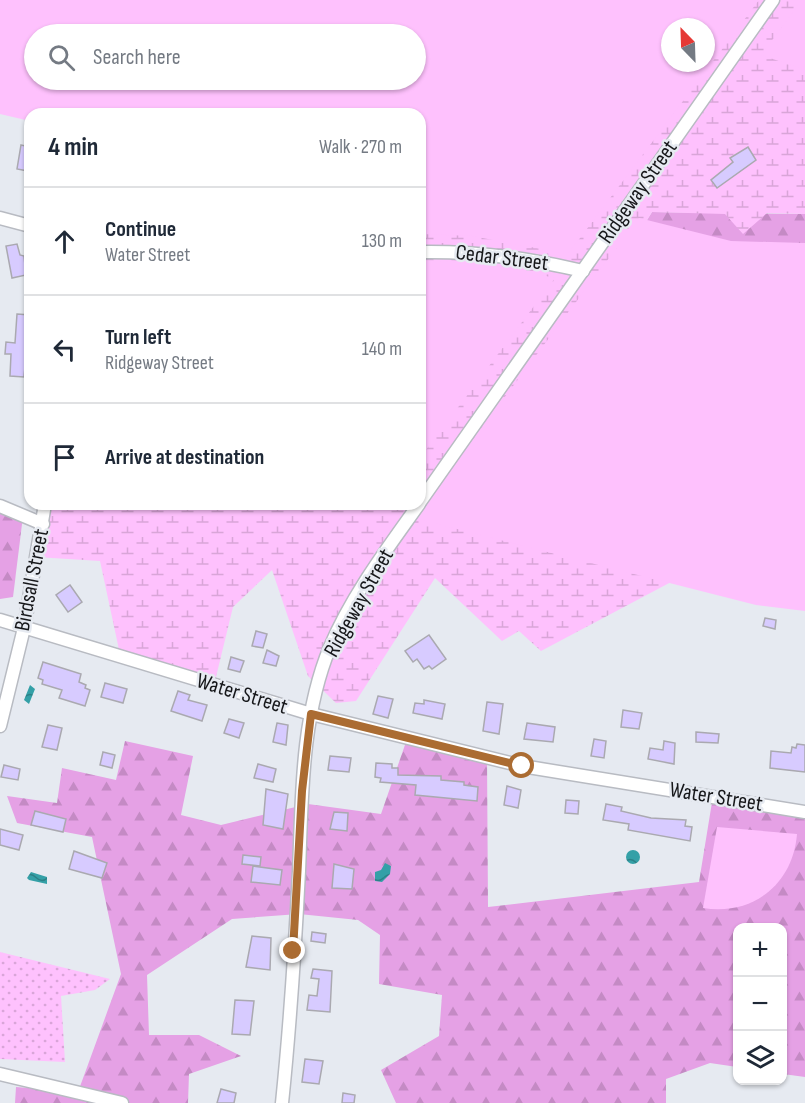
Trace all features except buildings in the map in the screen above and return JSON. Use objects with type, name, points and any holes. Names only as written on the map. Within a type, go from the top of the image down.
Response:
[{"type":"street","name":"Ridgeway Street","points":[[426,493],[773,0]]},
{"type":"street","points":[[0,218],[24,224]]},
{"type":"street","name":"Cedar Street","points":[[426,252],[466,251],[501,255],[583,271]]},
{"type":"street","points":[[0,506],[43,524]]},
{"type":"street","name":"Birdsall Street","points":[[0,726],[24,628],[44,510]]},
{"type":"street","name":"Ridgeway Street","points":[[282,1103],[296,920],[302,791],[311,714],[330,647],[370,573],[414,510]]},
{"type":"street","name":"Water Street","points":[[0,620],[311,714],[522,766],[805,812]]},
{"type":"street","points":[[0,668],[14,669]]},
{"type":"street","points":[[0,1074],[122,1103]]},
{"type":"green space","points":[[0,0],[759,0],[715,59],[715,18],[661,18],[661,72],[705,72],[568,254],[472,236],[426,234],[426,108],[24,108],[24,120],[0,114]]},
{"type":"green space","points":[[17,0],[805,0],[805,214],[767,213],[743,234],[725,214],[652,212],[639,233],[673,581],[541,651],[519,631],[502,641],[435,578],[356,701],[336,703],[308,676],[272,570],[233,607],[215,681],[121,659],[100,561],[36,557],[40,510],[426,510],[426,108],[374,108],[238,90],[426,90],[426,24],[299,24]]},
{"type":"green space","points":[[802,0],[805,0],[805,70],[761,55]]},
{"type":"green space","points":[[652,212],[805,214],[805,338],[639,233]]},
{"type":"green space","points":[[639,218],[731,241],[805,243],[805,611],[756,605],[414,518],[420,510],[426,510],[426,502]]},
{"type":"green space","points":[[426,260],[496,265],[555,278],[426,450]]},
{"type":"green space","points":[[0,508],[23,516],[13,597],[0,599]]},
{"type":"green space","points":[[125,741],[193,756],[181,815],[221,825],[308,804],[381,814],[406,742],[487,757],[488,907],[699,882],[713,796],[805,813],[805,1077],[787,1075],[787,923],[733,923],[733,1066],[710,1063],[666,1079],[666,1103],[396,1103],[381,1070],[439,1036],[442,995],[379,984],[380,935],[358,920],[299,914],[232,919],[147,975],[149,1035],[199,1035],[241,1056],[189,1074],[188,1103],[15,1103],[16,1087],[78,1092],[121,974],[92,837],[17,823],[7,796],[57,803],[62,768],[116,780]]},
{"type":"green space","points":[[717,827],[797,834],[788,868],[767,893],[738,907],[703,908]]},
{"type":"green space","points":[[0,952],[110,979],[95,990],[61,996],[65,1062],[0,1059]]},
{"type":"water","points":[[30,685],[35,689],[29,704],[24,700]]},
{"type":"water","points":[[630,850],[636,850],[640,857],[636,864],[630,864],[626,860],[626,854]]},
{"type":"water","points":[[385,863],[391,866],[390,874],[382,882],[375,881],[375,872],[381,870]]},
{"type":"water","points":[[31,872],[47,877],[47,884],[29,880],[27,878]]},
{"type":"route","points":[[293,951],[302,791],[311,714],[522,766]]}]
